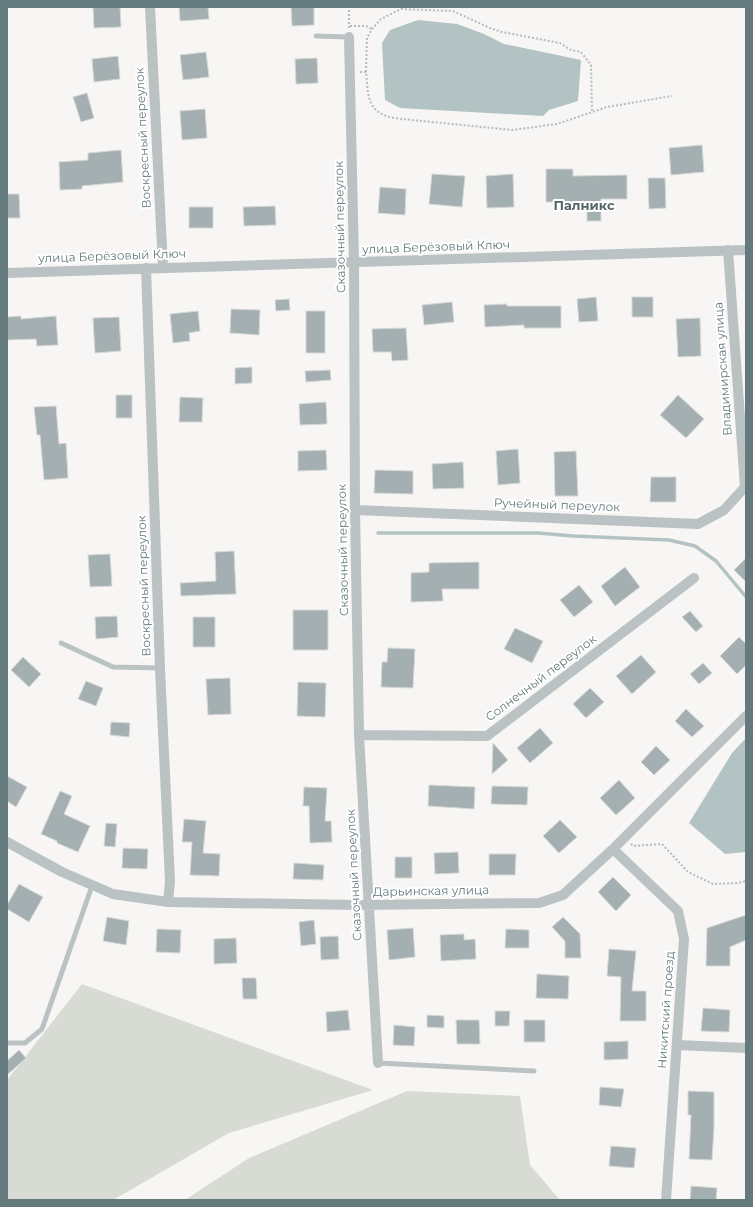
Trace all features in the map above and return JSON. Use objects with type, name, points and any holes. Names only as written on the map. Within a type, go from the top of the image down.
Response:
[{"type":"street","name":"Воскресный переулок","points":[[150,7],[163,267]]},
{"type":"street","name":"Сказочный переулок","points":[[349,37],[354,262],[355,510],[359,735],[378,1063]]},
{"type":"street","name":"Владимирская улица","points":[[728,250],[746,486]]},
{"type":"street","name":"улица Берёзовый Ключ","points":[[7,273],[746,250]]},
{"type":"street","name":"Воскресный переулок","points":[[146,268],[160,668],[170,881],[168,902]]},
{"type":"street","name":"Ручейный переулок","points":[[355,510],[698,524],[724,510],[746,486]]},
{"type":"street","name":"Солнечный переулок","points":[[359,735],[487,736],[694,578]]},
{"type":"street","name":"Дарьинская улица","points":[[7,842],[62,872],[113,894],[168,902],[368,905],[539,902],[563,895],[613,849],[746,716]]},
{"type":"street","name":"Никитский проезд","points":[[613,849],[678,911],[684,939],[678,1045],[666,1200]]},
{"type":"street","points":[[678,1045],[746,1048]]},
{"type":"lane","points":[[316,36],[349,37]]},
{"type":"lane","points":[[61,643],[113,667],[160,668]]},
{"type":"lane","points":[[7,1043],[25,1043],[42,1029],[92,886]]},
{"type":"lane","points":[[378,1063],[534,1070]]},
{"type":"path","points":[[349,7],[349,37]]},
{"type":"path","points":[[592,112],[591,65],[581,52],[572,50],[560,43],[502,32],[453,11],[401,9],[381,19],[372,29],[367,38],[366,72],[370,101],[374,109],[384,116],[512,130],[557,124],[607,107],[672,96]]},
{"type":"path","points":[[349,26],[366,26],[372,29]]},
{"type":"path","points":[[349,72],[366,72]]},
{"type":"path","points":[[625,837],[633,846],[662,844],[688,872],[713,884],[738,883],[746,881]]},
{"type":"shaded area","points":[[418,20],[457,24],[484,34],[504,44],[581,60],[578,101],[549,110],[543,116],[400,108],[385,100],[382,43],[390,30]]},
{"type":"shaded area","points":[[746,738],[746,852],[725,854],[689,823],[732,753]]},
{"type":"shaded area","points":[[82,984],[373,1090],[229,1133],[113,1200],[7,1200],[7,1080]]},
{"type":"shaded area","points":[[407,1091],[520,1096],[530,1165],[560,1200],[185,1200],[249,1158]]},
{"type":"building","points":[[93,7],[120,7],[121,27],[94,28]]},
{"type":"building","points":[[179,7],[208,7],[209,19],[180,21]]},
{"type":"building","points":[[291,7],[314,7],[314,25],[292,26]]},
{"type":"building","points":[[206,52],[209,77],[183,80],[180,55]]},
{"type":"building","points":[[118,56],[120,79],[94,82],[92,59]]},
{"type":"building","points":[[317,58],[318,83],[296,84],[295,59]]},
{"type":"building","points":[[87,93],[94,118],[81,122],[73,97]]},
{"type":"building","points":[[205,109],[207,138],[182,140],[180,111]]},
{"type":"building","points":[[702,145],[704,172],[671,175],[669,148]]},
{"type":"building","points":[[121,150],[123,182],[82,186],[82,189],[60,190],[59,162],[88,160],[88,153]]},
{"type":"building","points":[[546,169],[573,169],[573,176],[627,175],[627,199],[601,199],[601,221],[587,221],[587,202],[546,202]]},
{"type":"building","points":[[432,174],[465,176],[462,207],[429,204]]},
{"type":"building","points":[[513,174],[514,207],[487,208],[486,176]]},
{"type":"building","points":[[648,178],[665,178],[666,208],[649,209]]},
{"type":"building","points":[[380,187],[406,189],[405,215],[378,213]]},
{"type":"building","points":[[7,194],[19,194],[20,218],[7,218]]},
{"type":"building","points":[[275,206],[276,225],[244,226],[243,207]]},
{"type":"building","points":[[189,207],[213,207],[213,228],[189,228]]},
{"type":"building","points":[[596,297],[598,321],[579,322],[577,299]]},
{"type":"building","points":[[632,297],[653,297],[653,317],[632,317]]},
{"type":"building","points":[[289,299],[290,310],[276,311],[275,300]]},
{"type":"building","points":[[452,302],[454,322],[424,325],[422,305]]},
{"type":"building","points":[[507,304],[507,306],[561,306],[561,328],[524,328],[524,325],[485,327],[484,305]]},
{"type":"building","points":[[231,309],[260,310],[259,335],[230,333]]},
{"type":"building","points":[[198,311],[200,331],[189,333],[190,341],[173,343],[170,314]]},
{"type":"building","points":[[306,311],[325,311],[325,353],[306,353]]},
{"type":"building","points":[[21,316],[21,319],[56,316],[58,345],[37,346],[36,339],[7,340],[7,317]]},
{"type":"building","points":[[119,317],[121,351],[95,353],[93,318]]},
{"type":"building","points":[[700,318],[701,356],[678,357],[676,319]]},
{"type":"building","points":[[406,328],[408,360],[392,361],[391,352],[373,352],[372,329]]},
{"type":"building","points":[[252,367],[252,383],[235,384],[235,368]]},
{"type":"building","points":[[330,370],[331,380],[306,382],[305,371]]},
{"type":"building","points":[[116,395],[132,395],[132,418],[116,418]]},
{"type":"building","points":[[678,395],[704,419],[686,438],[660,415]]},
{"type":"building","points":[[180,397],[203,398],[202,422],[179,422]]},
{"type":"building","points":[[326,402],[327,424],[300,425],[299,404]]},
{"type":"building","points":[[56,406],[59,444],[66,443],[68,478],[44,480],[40,435],[37,435],[34,407]]},
{"type":"building","points":[[518,449],[520,483],[498,485],[496,451]]},
{"type":"building","points":[[326,450],[327,470],[298,471],[298,451]]},
{"type":"building","points":[[576,451],[578,496],[555,496],[554,452]]},
{"type":"building","points":[[463,462],[464,488],[433,489],[432,464]]},
{"type":"building","points":[[375,470],[413,471],[413,494],[374,493]]},
{"type":"building","points":[[651,477],[676,477],[676,502],[650,502]]},
{"type":"building","points":[[234,551],[236,594],[181,596],[180,583],[216,581],[215,552]]},
{"type":"building","points":[[110,554],[112,586],[90,587],[88,555]]},
{"type":"building","points":[[746,558],[746,582],[734,570]]},
{"type":"building","points":[[479,562],[479,589],[442,589],[443,601],[411,602],[411,573],[429,572],[429,563]]},
{"type":"building","points":[[625,567],[640,587],[615,606],[601,586]]},
{"type":"building","points":[[579,585],[593,602],[574,617],[560,600]]},
{"type":"building","points":[[293,610],[328,610],[328,650],[293,650]]},
{"type":"building","points":[[690,611],[703,626],[696,632],[682,617]]},
{"type":"building","points":[[117,616],[118,637],[96,639],[95,617]]},
{"type":"building","points":[[193,617],[215,617],[215,647],[193,647]]},
{"type":"building","points":[[515,628],[543,641],[532,663],[504,649]]},
{"type":"building","points":[[739,637],[746,644],[746,665],[737,674],[720,656]]},
{"type":"building","points":[[388,648],[415,649],[413,688],[381,687],[382,662],[387,662]]},
{"type":"building","points":[[641,655],[656,672],[632,694],[616,676]]},
{"type":"building","points":[[23,657],[41,674],[29,687],[11,670]]},
{"type":"building","points":[[703,663],[712,673],[699,684],[690,674]]},
{"type":"building","points":[[230,678],[231,714],[208,715],[206,679]]},
{"type":"building","points":[[86,681],[103,688],[96,706],[78,699]]},
{"type":"building","points":[[298,682],[326,683],[325,717],[297,716]]},
{"type":"building","points":[[590,688],[604,702],[586,718],[573,704]]},
{"type":"building","points":[[686,709],[704,726],[692,737],[675,721]]},
{"type":"building","points":[[111,722],[130,723],[129,737],[110,735]]},
{"type":"building","points":[[540,728],[553,743],[530,763],[517,748]]},
{"type":"building","points":[[493,743],[508,760],[492,774]]},
{"type":"building","points":[[656,746],[670,760],[654,775],[641,762]]},
{"type":"building","points":[[7,776],[27,787],[16,807],[7,801]]},
{"type":"building","points":[[619,780],[635,798],[616,815],[600,798]]},
{"type":"building","points":[[429,785],[475,787],[474,809],[428,806]]},
{"type":"building","points":[[492,786],[528,787],[527,805],[491,804]]},
{"type":"building","points":[[304,787],[327,788],[325,821],[331,821],[332,842],[310,843],[309,806],[303,806]]},
{"type":"building","points":[[60,791],[72,796],[64,814],[90,826],[78,852],[41,834]]},
{"type":"building","points":[[184,819],[206,821],[203,853],[220,854],[219,876],[190,875],[192,842],[182,842]]},
{"type":"building","points":[[560,820],[577,837],[559,853],[543,836]]},
{"type":"building","points":[[106,823],[117,824],[115,847],[104,846]]},
{"type":"building","points":[[123,848],[148,849],[147,869],[122,868]]},
{"type":"building","points":[[458,852],[459,873],[435,874],[434,853]]},
{"type":"building","points":[[489,854],[516,854],[515,875],[489,875]]},
{"type":"building","points":[[395,857],[412,857],[412,878],[395,878]]},
{"type":"building","points":[[294,863],[324,865],[323,880],[293,879]]},
{"type":"building","points":[[613,877],[631,895],[616,911],[598,892]]},
{"type":"building","points":[[19,884],[43,897],[29,922],[7,909],[7,905]]},
{"type":"building","points":[[746,915],[746,940],[730,947],[730,966],[706,966],[707,928]]},
{"type":"building","points":[[107,917],[129,921],[126,945],[103,941]]},
{"type":"building","points":[[563,917],[580,934],[581,958],[565,958],[565,941],[552,927]]},
{"type":"building","points":[[314,920],[316,944],[301,946],[299,922]]},
{"type":"building","points":[[413,928],[415,957],[389,960],[387,930]]},
{"type":"building","points":[[157,929],[181,930],[180,953],[156,952]]},
{"type":"building","points":[[506,929],[529,930],[529,948],[505,948]]},
{"type":"building","points":[[464,934],[464,940],[475,939],[476,959],[441,961],[440,935]]},
{"type":"building","points":[[338,936],[339,959],[321,960],[320,937]]},
{"type":"building","points":[[236,938],[237,963],[214,964],[214,939]]},
{"type":"building","points":[[609,949],[636,951],[632,991],[646,991],[646,1021],[620,1021],[621,977],[607,976]]},
{"type":"building","points":[[537,974],[569,976],[568,999],[536,998]]},
{"type":"building","points":[[242,978],[256,978],[257,999],[243,999]]},
{"type":"building","points":[[703,1008],[730,1010],[729,1032],[701,1031]]},
{"type":"building","points":[[348,1010],[350,1030],[327,1032],[326,1012]]},
{"type":"building","points":[[495,1011],[510,1011],[509,1026],[495,1026]]},
{"type":"building","points":[[427,1015],[444,1016],[444,1028],[427,1027]]},
{"type":"building","points":[[456,1020],[479,1020],[480,1044],[457,1044]]},
{"type":"building","points":[[524,1020],[545,1020],[545,1042],[524,1042]]},
{"type":"building","points":[[394,1025],[415,1027],[414,1046],[393,1045]]},
{"type":"building","points":[[628,1041],[628,1059],[604,1060],[604,1042]]},
{"type":"building","points":[[19,1050],[26,1058],[7,1075],[7,1061]]},
{"type":"building","points":[[600,1087],[624,1089],[621,1107],[599,1105]]},
{"type":"building","points":[[688,1091],[714,1092],[712,1160],[689,1159],[691,1115],[688,1115]]},
{"type":"building","points":[[611,1146],[636,1148],[634,1168],[609,1166]]},
{"type":"building","points":[[691,1186],[717,1188],[716,1200],[690,1200]]},
{"type":"waterway","points":[[378,533],[538,533],[669,540],[695,546],[716,561],[746,597]]},
{"type":"district","name":"Палникс","points":[[584,205]]}]
